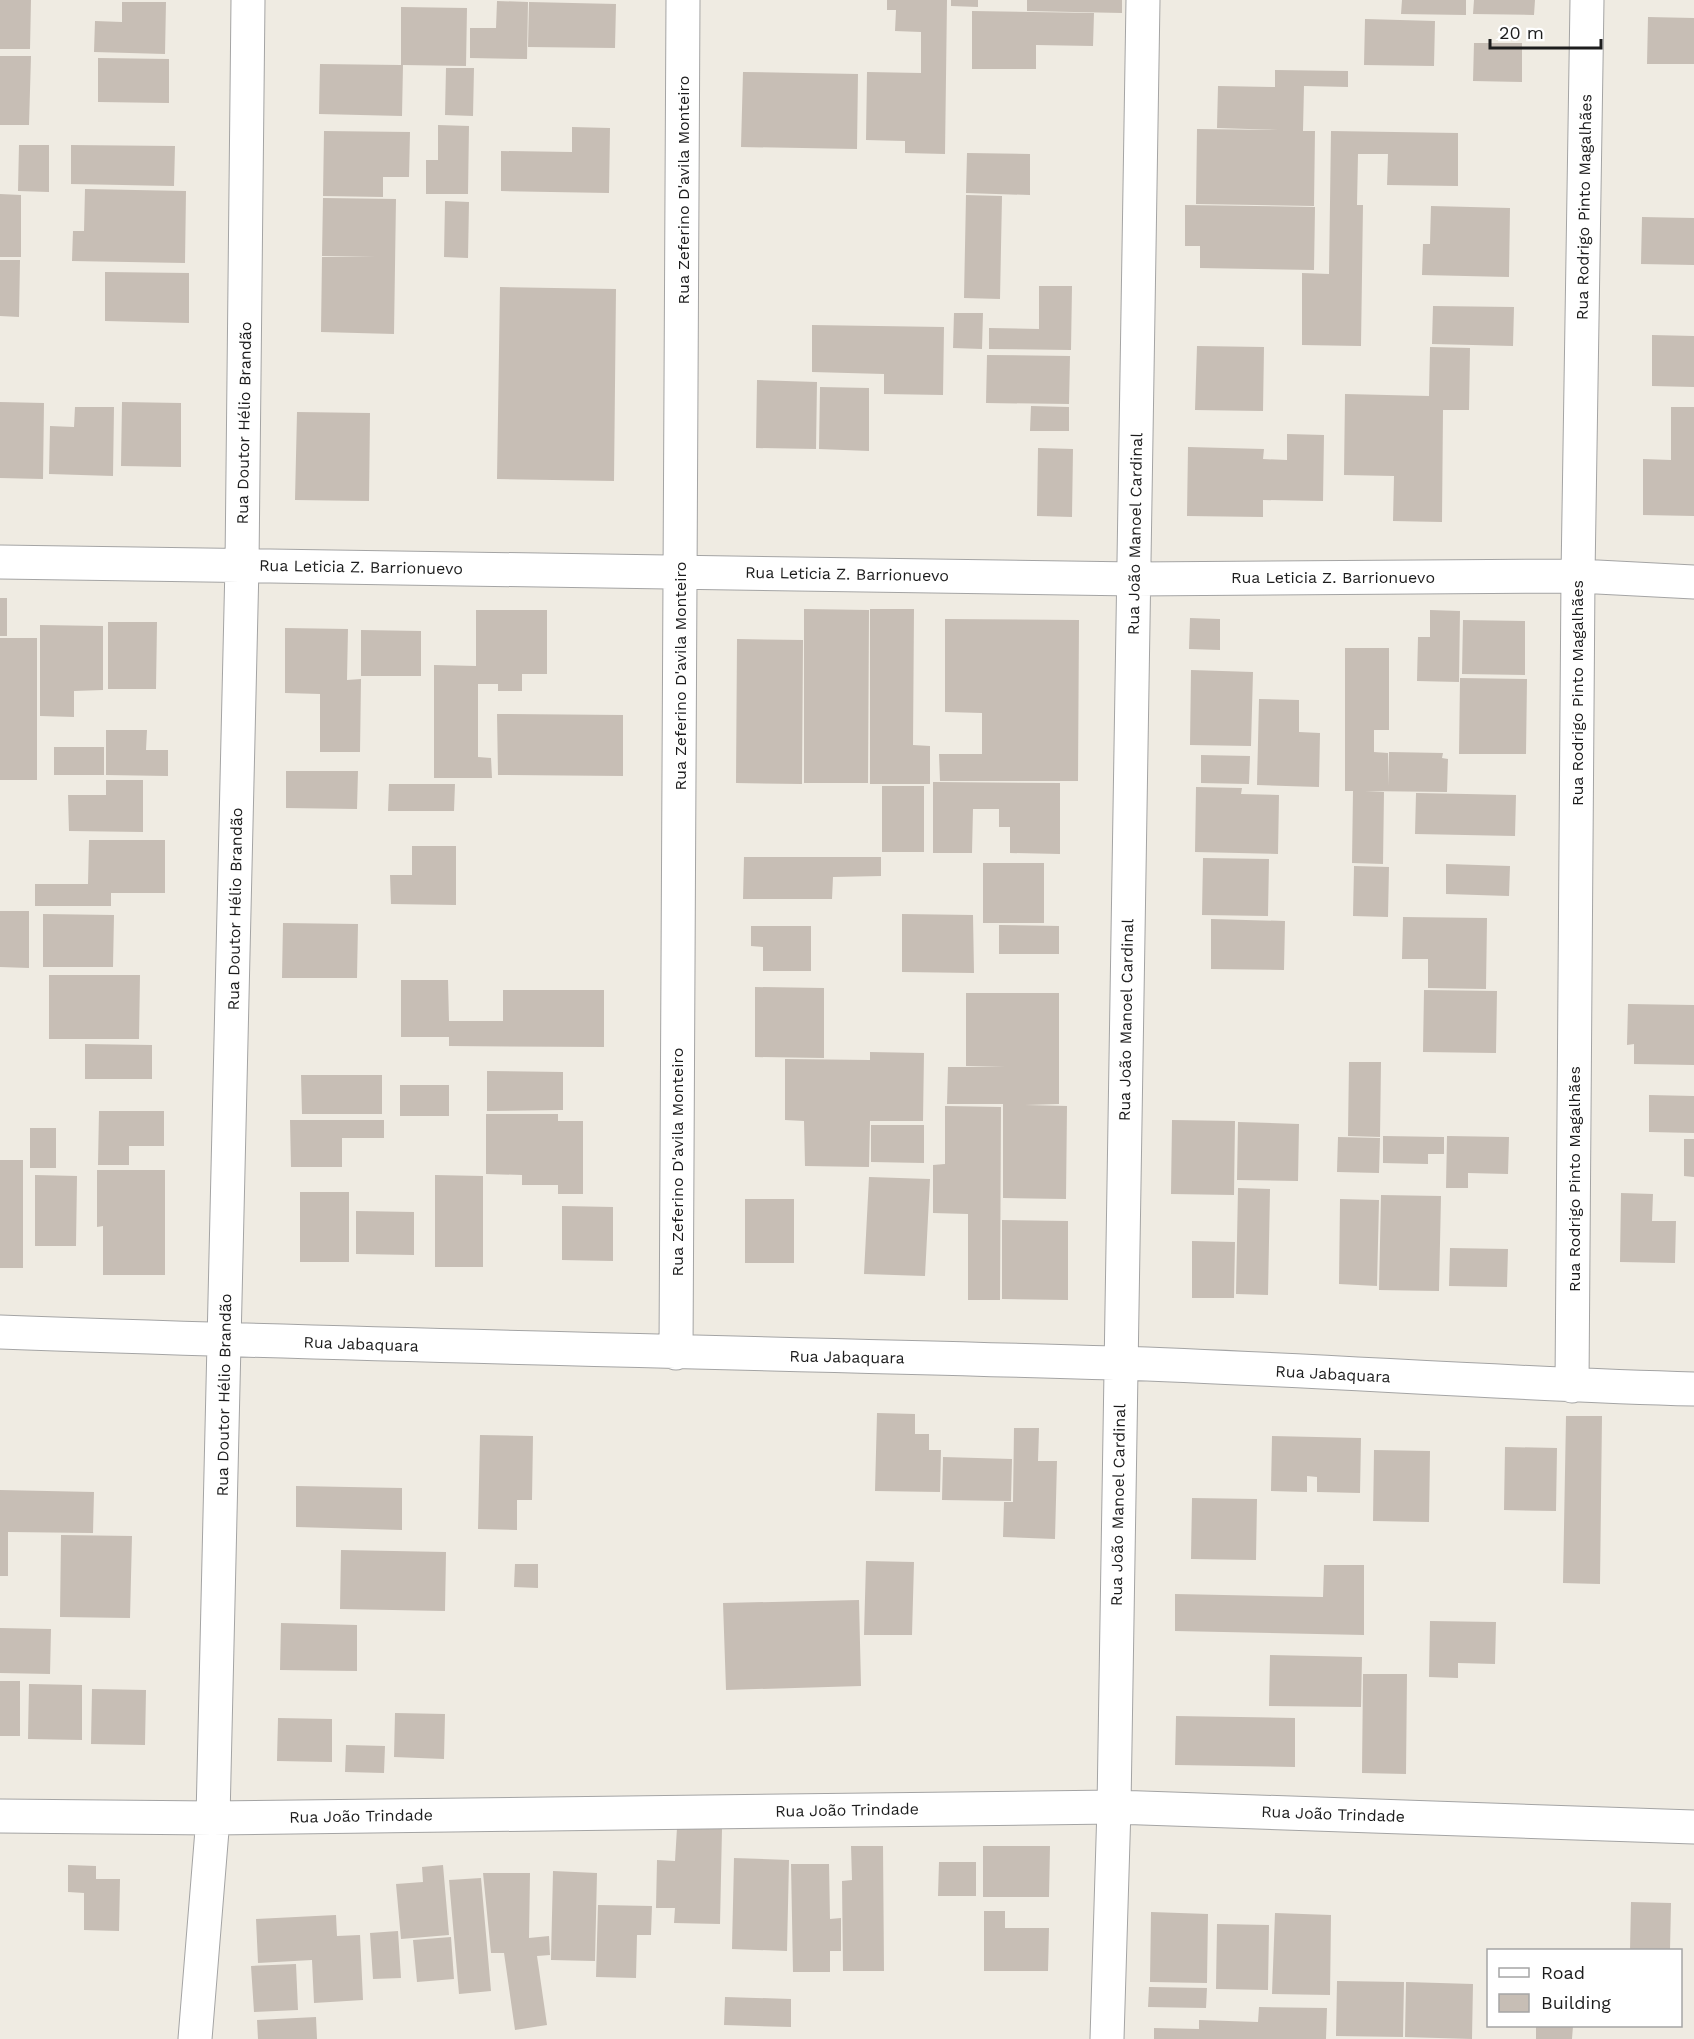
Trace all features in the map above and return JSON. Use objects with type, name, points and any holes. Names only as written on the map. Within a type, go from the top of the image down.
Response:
[{"type":"street","name":"Rua Doutor Hélio Brandão","points":[[195,2039],[213,1818],[242,565],[248,0]]},
{"type":"street","name":"Rua Zeferino D'avila Monteiro","points":[[676,1353],[683,0]]},
{"type":"street","name":"Rua João Manoel Cardinal","points":[[1107,2039],[1114,1807],[1143,0]]},
{"type":"street","name":"Rua Rodrigo Pinto Magalhães","points":[[1572,1386],[1578,576],[1587,0]]},
{"type":"street","name":"Rua Leticia Z. Barrionuevo","points":[[0,562],[1135,579],[1578,576],[1694,582]]},
{"type":"street","name":"Rua Jabaquara","points":[[0,1332],[225,1341],[1120,1363],[1572,1386],[1694,1389]]},
{"type":"street","name":"Rua João Trindade","points":[[0,1816],[213,1818],[1114,1807],[1694,1827]]},
{"type":"building","points":[[0,0],[31,0],[30,49],[0,49]]},
{"type":"building","points":[[887,0],[947,0],[945,154],[905,153],[905,141],[866,140],[867,72],[921,73],[921,32],[895,31],[896,10],[887,10]]},
{"type":"building","points":[[951,0],[978,0],[978,7],[951,6]]},
{"type":"building","points":[[1027,0],[1122,0],[1122,13],[1027,11]]},
{"type":"building","points":[[1402,0],[1466,0],[1466,15],[1401,14]]},
{"type":"building","points":[[1474,0],[1535,0],[1534,15],[1473,14]]},
{"type":"building","points":[[497,1],[528,2],[527,59],[470,58],[470,28],[496,28]]},
{"type":"building","points":[[122,2],[166,2],[165,54],[94,52],[95,21],[122,22]]},
{"type":"building","points":[[529,2],[616,4],[615,48],[528,47]]},
{"type":"building","points":[[401,7],[467,8],[466,66],[403,65],[402,116],[319,114],[320,64],[401,65]]},
{"type":"building","points":[[972,11],[1094,13],[1093,46],[1036,45],[1036,69],[972,69]]},
{"type":"building","points":[[1648,17],[1694,18],[1694,64],[1647,64]]},
{"type":"building","points":[[1365,19],[1435,21],[1434,66],[1364,65]]},
{"type":"building","points":[[1474,43],[1522,43],[1522,82],[1473,81]]},
{"type":"building","points":[[0,56],[31,56],[29,125],[0,125]]},
{"type":"building","points":[[98,58],[169,59],[169,103],[98,102]]},
{"type":"building","points":[[446,68],[474,68],[473,116],[445,115]]},
{"type":"building","points":[[1275,70],[1348,71],[1348,87],[1304,86],[1303,131],[1315,131],[1314,206],[1196,204],[1197,129],[1278,130],[1217,128],[1218,86],[1275,87]]},
{"type":"building","points":[[743,72],[858,74],[857,149],[741,147]]},
{"type":"building","points":[[438,125],[469,126],[468,194],[426,194],[426,160],[438,160]]},
{"type":"building","points":[[572,127],[610,128],[609,193],[501,191],[501,151],[572,152]]},
{"type":"building","points":[[324,131],[410,132],[409,177],[383,177],[383,197],[323,196]]},
{"type":"building","points":[[1331,131],[1458,133],[1458,186],[1387,185],[1388,154],[1358,154],[1357,205],[1363,205],[1361,346],[1302,345],[1302,273],[1329,274]]},
{"type":"building","points":[[19,145],[49,145],[49,192],[18,191]]},
{"type":"building","points":[[71,145],[175,146],[174,186],[71,184]]},
{"type":"building","points":[[967,153],[1030,154],[1030,195],[966,193]]},
{"type":"building","points":[[85,189],[186,191],[185,263],[72,261],[73,231],[84,231]]},
{"type":"building","points":[[0,194],[21,195],[21,257],[0,257]]},
{"type":"building","points":[[966,195],[1002,196],[1000,299],[964,298]]},
{"type":"building","points":[[323,198],[396,199],[394,334],[321,332],[322,257],[375,257],[322,256]]},
{"type":"building","points":[[445,201],[469,202],[468,258],[444,257]]},
{"type":"building","points":[[1185,205],[1315,207],[1314,270],[1200,268],[1200,246],[1185,246]]},
{"type":"building","points":[[1431,206],[1510,208],[1509,277],[1422,275],[1423,244],[1430,244]]},
{"type":"building","points":[[1642,217],[1694,218],[1694,265],[1641,264]]},
{"type":"building","points":[[0,260],[20,260],[19,317],[0,316]]},
{"type":"building","points":[[105,272],[189,273],[189,323],[105,321]]},
{"type":"building","points":[[1039,286],[1072,286],[1071,350],[989,349],[989,328],[1039,329]]},
{"type":"building","points":[[500,287],[616,289],[614,481],[497,479]]},
{"type":"building","points":[[1433,306],[1514,307],[1513,346],[1432,344]]},
{"type":"building","points":[[954,313],[983,313],[982,349],[953,348]]},
{"type":"building","points":[[812,325],[944,327],[943,395],[884,394],[884,374],[812,372]]},
{"type":"building","points":[[1652,335],[1694,336],[1694,387],[1652,386]]},
{"type":"building","points":[[1197,346],[1264,347],[1263,411],[1195,410]]},
{"type":"building","points":[[1430,347],[1470,348],[1469,410],[1443,410],[1442,522],[1393,521],[1394,476],[1344,475],[1345,394],[1429,396]]},
{"type":"building","points":[[987,355],[1070,356],[1069,404],[986,403]]},
{"type":"building","points":[[757,380],[817,382],[816,449],[756,448]]},
{"type":"building","points":[[820,387],[869,388],[869,451],[819,449]]},
{"type":"building","points":[[0,402],[44,403],[43,479],[0,478]]},
{"type":"building","points":[[122,402],[181,403],[181,467],[121,466]]},
{"type":"building","points":[[1031,406],[1069,407],[1069,431],[1030,431]]},
{"type":"building","points":[[75,407],[114,407],[113,476],[49,474],[50,426],[74,427]]},
{"type":"building","points":[[1671,407],[1694,407],[1694,516],[1643,515],[1643,459],[1671,460]]},
{"type":"building","points":[[297,412],[370,413],[369,501],[295,500]]},
{"type":"building","points":[[1287,434],[1324,435],[1323,501],[1263,500],[1263,517],[1187,516],[1188,447],[1264,449],[1263,459],[1287,460]]},
{"type":"building","points":[[1038,448],[1073,449],[1072,517],[1037,516]]},
{"type":"building","points":[[0,598],[7,598],[7,636],[0,636]]},
{"type":"building","points":[[804,609],[869,610],[868,783],[804,783]]},
{"type":"building","points":[[870,609],[914,609],[913,745],[930,746],[930,784],[870,784]]},
{"type":"building","points":[[476,610],[547,610],[547,674],[522,674],[522,691],[498,691],[498,684],[478,684],[478,757],[491,758],[492,778],[434,778],[434,665],[476,666]]},
{"type":"building","points":[[1430,610],[1460,611],[1459,682],[1417,681],[1418,637],[1430,637]]},
{"type":"building","points":[[1190,618],[1220,619],[1220,650],[1189,649]]},
{"type":"building","points":[[945,619],[1079,620],[1078,781],[940,781],[939,754],[982,754],[982,713],[945,712]]},
{"type":"building","points":[[1463,620],[1525,621],[1525,675],[1462,674]]},
{"type":"building","points":[[108,622],[157,622],[156,689],[108,689]]},
{"type":"building","points":[[40,625],[103,626],[103,690],[74,691],[74,717],[40,716]]},
{"type":"building","points":[[285,628],[348,629],[347,680],[361,679],[360,752],[320,752],[320,694],[285,693]]},
{"type":"building","points":[[361,630],[421,631],[421,676],[361,676]]},
{"type":"building","points":[[0,638],[37,638],[37,780],[0,780]]},
{"type":"building","points":[[737,639],[803,640],[802,784],[736,783]]},
{"type":"building","points":[[1345,648],[1389,648],[1389,730],[1374,730],[1374,752],[1388,753],[1388,786],[1389,752],[1443,753],[1442,758],[1448,759],[1447,792],[1365,791],[1384,792],[1383,864],[1352,863],[1353,791],[1345,791]]},
{"type":"building","points":[[1191,670],[1253,672],[1251,746],[1190,745]]},
{"type":"building","points":[[1460,678],[1527,679],[1526,754],[1459,754]]},
{"type":"building","points":[[1259,699],[1299,700],[1299,732],[1320,733],[1319,787],[1257,785]]},
{"type":"building","points":[[497,714],[623,715],[623,776],[498,775]]},
{"type":"building","points":[[106,730],[147,730],[146,750],[168,750],[168,776],[106,775]]},
{"type":"building","points":[[54,747],[104,747],[104,775],[54,775]]},
{"type":"building","points":[[1201,755],[1250,756],[1249,784],[1201,783]]},
{"type":"building","points":[[286,771],[358,771],[357,809],[286,808]]},
{"type":"building","points":[[106,780],[143,780],[143,832],[69,831],[68,795],[106,795]]},
{"type":"building","points":[[933,782],[1060,783],[1060,854],[1010,853],[1010,827],[999,827],[999,809],[973,809],[972,853],[933,853]]},
{"type":"building","points":[[389,784],[455,784],[454,811],[388,811]]},
{"type":"building","points":[[882,786],[924,786],[924,852],[882,852]]},
{"type":"building","points":[[1196,787],[1242,788],[1241,794],[1279,795],[1278,854],[1195,852]]},
{"type":"building","points":[[1416,793],[1516,795],[1515,836],[1415,834]]},
{"type":"building","points":[[89,840],[165,840],[165,893],[111,893],[111,906],[35,906],[35,884],[88,884]]},
{"type":"building","points":[[412,846],[456,846],[456,905],[391,904],[390,875],[412,875]]},
{"type":"building","points":[[744,857],[881,857],[881,876],[833,877],[832,899],[743,899]]},
{"type":"building","points":[[1203,858],[1269,859],[1268,916],[1202,915]]},
{"type":"building","points":[[983,863],[1044,863],[1044,923],[983,923]]},
{"type":"building","points":[[1446,864],[1510,866],[1509,896],[1446,894]]},
{"type":"building","points":[[1354,866],[1389,867],[1388,917],[1353,916]]},
{"type":"building","points":[[0,911],[29,911],[29,968],[0,967]]},
{"type":"building","points":[[43,914],[114,915],[113,967],[43,967]]},
{"type":"building","points":[[902,914],[973,915],[974,973],[902,972]]},
{"type":"building","points":[[1403,917],[1487,918],[1486,989],[1428,988],[1428,959],[1402,959]]},
{"type":"building","points":[[1211,919],[1285,921],[1284,970],[1211,969]]},
{"type":"building","points":[[283,923],[358,924],[357,978],[282,978]]},
{"type":"building","points":[[999,925],[1059,926],[1059,954],[999,954]]},
{"type":"building","points":[[751,926],[811,926],[811,971],[763,971],[763,947],[751,946]]},
{"type":"building","points":[[49,975],[140,975],[139,1039],[49,1039]]},
{"type":"building","points":[[401,980],[448,980],[449,1021],[503,1021],[503,990],[604,990],[604,1047],[449,1046],[449,1037],[401,1037]]},
{"type":"building","points":[[755,987],[824,988],[824,1058],[755,1057]]},
{"type":"building","points":[[1424,990],[1497,991],[1496,1053],[1423,1052]]},
{"type":"building","points":[[966,993],[1059,993],[1059,1104],[1025,1105],[1067,1106],[1066,1199],[1003,1198],[1003,1104],[947,1104],[948,1067],[1005,1067],[966,1066]]},
{"type":"building","points":[[1628,1004],[1694,1005],[1694,1065],[1634,1064],[1634,1044],[1627,1045]]},
{"type":"building","points":[[85,1044],[152,1045],[152,1079],[85,1079]]},
{"type":"building","points":[[870,1052],[924,1053],[923,1121],[870,1121],[869,1167],[805,1166],[804,1121],[785,1120],[785,1059],[870,1060]]},
{"type":"building","points":[[1349,1062],[1381,1062],[1380,1137],[1348,1136]]},
{"type":"building","points":[[487,1071],[563,1072],[563,1110],[487,1111]]},
{"type":"building","points":[[301,1075],[382,1075],[382,1114],[302,1114]]},
{"type":"building","points":[[400,1085],[449,1085],[449,1116],[400,1116]]},
{"type":"building","points":[[1649,1095],[1694,1096],[1694,1133],[1649,1132]]},
{"type":"building","points":[[945,1106],[1001,1107],[1000,1300],[968,1300],[968,1214],[933,1213],[933,1165],[945,1164]]},
{"type":"building","points":[[99,1111],[164,1111],[164,1146],[129,1146],[129,1165],[98,1165]]},
{"type":"building","points":[[486,1114],[558,1114],[558,1121],[583,1121],[583,1194],[558,1194],[558,1185],[522,1185],[522,1175],[486,1174]]},
{"type":"building","points":[[290,1120],[384,1120],[384,1138],[342,1138],[342,1167],[291,1167]]},
{"type":"building","points":[[1172,1120],[1235,1121],[1234,1195],[1171,1194]]},
{"type":"building","points":[[1238,1122],[1299,1124],[1298,1181],[1237,1180]]},
{"type":"building","points":[[871,1125],[924,1125],[924,1163],[871,1162]]},
{"type":"building","points":[[30,1128],[56,1128],[56,1168],[30,1168]]},
{"type":"building","points":[[1383,1136],[1444,1137],[1444,1154],[1428,1154],[1428,1164],[1383,1163]]},
{"type":"building","points":[[1447,1136],[1509,1137],[1508,1174],[1468,1173],[1468,1188],[1446,1188]]},
{"type":"building","points":[[1338,1137],[1380,1138],[1379,1173],[1337,1172]]},
{"type":"building","points":[[1684,1139],[1694,1139],[1694,1177],[1684,1176]]},
{"type":"building","points":[[0,1160],[23,1160],[23,1268],[0,1268]]},
{"type":"building","points":[[97,1170],[165,1170],[165,1275],[103,1275],[103,1226],[97,1227]]},
{"type":"building","points":[[35,1175],[77,1176],[76,1246],[35,1246]]},
{"type":"building","points":[[435,1175],[483,1176],[483,1267],[435,1267]]},
{"type":"building","points":[[869,1177],[930,1179],[925,1276],[864,1274]]},
{"type":"building","points":[[1238,1188],[1270,1189],[1268,1295],[1236,1294]]},
{"type":"building","points":[[300,1192],[349,1192],[349,1262],[300,1262]]},
{"type":"building","points":[[1621,1193],[1653,1194],[1652,1221],[1676,1221],[1675,1263],[1620,1262]]},
{"type":"building","points":[[1381,1195],[1441,1196],[1439,1291],[1379,1290]]},
{"type":"building","points":[[745,1199],[794,1199],[794,1263],[745,1263]]},
{"type":"building","points":[[1340,1199],[1379,1200],[1377,1286],[1339,1284]]},
{"type":"building","points":[[562,1206],[613,1207],[613,1261],[562,1260]]},
{"type":"building","points":[[356,1211],[414,1212],[414,1255],[356,1254]]},
{"type":"building","points":[[1002,1220],[1068,1221],[1068,1300],[1002,1299]]},
{"type":"building","points":[[1192,1241],[1235,1242],[1234,1298],[1192,1298]]},
{"type":"building","points":[[1450,1248],[1508,1249],[1507,1287],[1449,1286]]},
{"type":"building","points":[[877,1413],[915,1414],[915,1434],[929,1434],[929,1450],[941,1450],[940,1492],[875,1491]]},
{"type":"building","points":[[1566,1416],[1602,1416],[1600,1584],[1563,1583]]},
{"type":"building","points":[[1014,1428],[1039,1428],[1038,1461],[1057,1461],[1055,1539],[1003,1537],[1004,1502],[1013,1502]]},
{"type":"building","points":[[480,1435],[533,1436],[532,1500],[517,1500],[517,1530],[478,1529]]},
{"type":"building","points":[[1272,1436],[1361,1438],[1360,1493],[1317,1492],[1317,1477],[1307,1476],[1307,1492],[1271,1491]]},
{"type":"building","points":[[1505,1447],[1557,1448],[1556,1511],[1504,1510]]},
{"type":"building","points":[[1374,1450],[1430,1451],[1429,1522],[1373,1521]]},
{"type":"building","points":[[943,1457],[1012,1459],[1011,1501],[942,1500]]},
{"type":"building","points":[[296,1486],[402,1488],[402,1530],[296,1527]]},
{"type":"building","points":[[0,1490],[94,1492],[93,1533],[8,1532],[8,1576],[0,1576]]},
{"type":"building","points":[[1192,1498],[1257,1499],[1256,1560],[1191,1559]]},
{"type":"building","points":[[61,1535],[132,1536],[130,1618],[60,1617]]},
{"type":"building","points":[[341,1550],[446,1552],[445,1611],[340,1609]]},
{"type":"building","points":[[866,1561],[914,1562],[912,1635],[864,1635]]},
{"type":"building","points":[[515,1564],[538,1564],[538,1588],[514,1587]]},
{"type":"building","points":[[1324,1565],[1364,1565],[1364,1635],[1175,1631],[1175,1594],[1323,1597]]},
{"type":"building","points":[[859,1600],[861,1686],[726,1690],[723,1603]]},
{"type":"building","points":[[1430,1621],[1496,1622],[1495,1664],[1458,1663],[1458,1678],[1429,1677]]},
{"type":"building","points":[[281,1623],[357,1625],[357,1671],[280,1670]]},
{"type":"building","points":[[0,1628],[51,1629],[50,1674],[0,1673]]},
{"type":"building","points":[[1270,1655],[1362,1657],[1361,1707],[1269,1706]]},
{"type":"building","points":[[1363,1674],[1407,1674],[1406,1774],[1362,1773]]},
{"type":"building","points":[[0,1681],[20,1681],[20,1736],[0,1736]]},
{"type":"building","points":[[29,1684],[82,1685],[82,1740],[28,1739]]},
{"type":"building","points":[[92,1689],[146,1690],[145,1745],[91,1744]]},
{"type":"building","points":[[395,1713],[445,1714],[444,1759],[394,1757]]},
{"type":"building","points":[[1176,1716],[1295,1718],[1295,1767],[1175,1765]]},
{"type":"building","points":[[278,1718],[332,1719],[332,1762],[277,1761]]},
{"type":"building","points":[[346,1745],[385,1746],[384,1773],[345,1772]]},
{"type":"building","points":[[677,1828],[722,1829],[720,1924],[674,1923],[675,1908],[656,1908],[657,1860],[675,1861]]},
{"type":"building","points":[[851,1846],[883,1846],[884,1971],[843,1971],[842,1881],[852,1880]]},
{"type":"building","points":[[983,1846],[1050,1846],[1049,1897],[983,1897]]},
{"type":"building","points":[[734,1858],[789,1860],[787,1951],[732,1949]]},
{"type":"building","points":[[939,1862],[976,1862],[976,1896],[938,1896]]},
{"type":"building","points":[[791,1864],[829,1864],[830,1919],[841,1918],[841,1951],[830,1951],[830,1972],[793,1972]]},
{"type":"building","points":[[68,1865],[96,1866],[96,1879],[120,1879],[119,1931],[84,1930],[84,1893],[68,1892]]},
{"type":"building","points":[[443,1865],[449,1935],[401,1939],[396,1884],[423,1882],[422,1867]]},
{"type":"building","points":[[553,1871],[597,1873],[595,1961],[551,1960]]},
{"type":"building","points":[[483,1873],[530,1873],[529,1938],[549,1936],[550,1955],[537,1956],[547,2025],[515,2030],[504,1953],[491,1953]]},
{"type":"building","points":[[481,1878],[491,1991],[459,1994],[449,1880]]},
{"type":"building","points":[[1631,1902],[1671,1903],[1670,1949],[1630,1949]]},
{"type":"building","points":[[598,1905],[652,1906],[651,1935],[637,1935],[636,1978],[596,1977]]},
{"type":"building","points":[[984,1911],[1005,1911],[1005,1928],[1049,1928],[1048,1971],[984,1971]]},
{"type":"building","points":[[1151,1912],[1208,1914],[1207,1983],[1150,1982]]},
{"type":"building","points":[[1275,1913],[1331,1915],[1330,1995],[1272,1994]]},
{"type":"building","points":[[336,1915],[337,1936],[360,1935],[363,2000],[314,2003],[312,1960],[258,1963],[256,1919]]},
{"type":"building","points":[[1217,1924],[1269,1925],[1268,1990],[1216,1989]]},
{"type":"building","points":[[398,1931],[401,1978],[373,1979],[370,1933]]},
{"type":"building","points":[[451,1937],[454,1979],[417,1982],[413,1940]]},
{"type":"building","points":[[296,1964],[298,2010],[254,2012],[251,1966]]},
{"type":"building","points":[[1337,1981],[1404,1982],[1403,2037],[1336,2036]]},
{"type":"building","points":[[1406,1982],[1473,1984],[1472,2039],[1405,2037]]},
{"type":"building","points":[[1149,1987],[1207,1988],[1206,2008],[1148,2007]]},
{"type":"building","points":[[725,1997],[791,1999],[791,2027],[724,2025]]},
{"type":"building","points":[[1259,2007],[1327,2008],[1326,2039],[1154,2039],[1154,2028],[1199,2029],[1199,2020],[1258,2022]]},
{"type":"building","points":[[316,2017],[317,2039],[258,2039],[257,2020]]},
{"type":"building","points":[[1536,2027],[1573,2027],[1572,2039],[1536,2039]]}]
